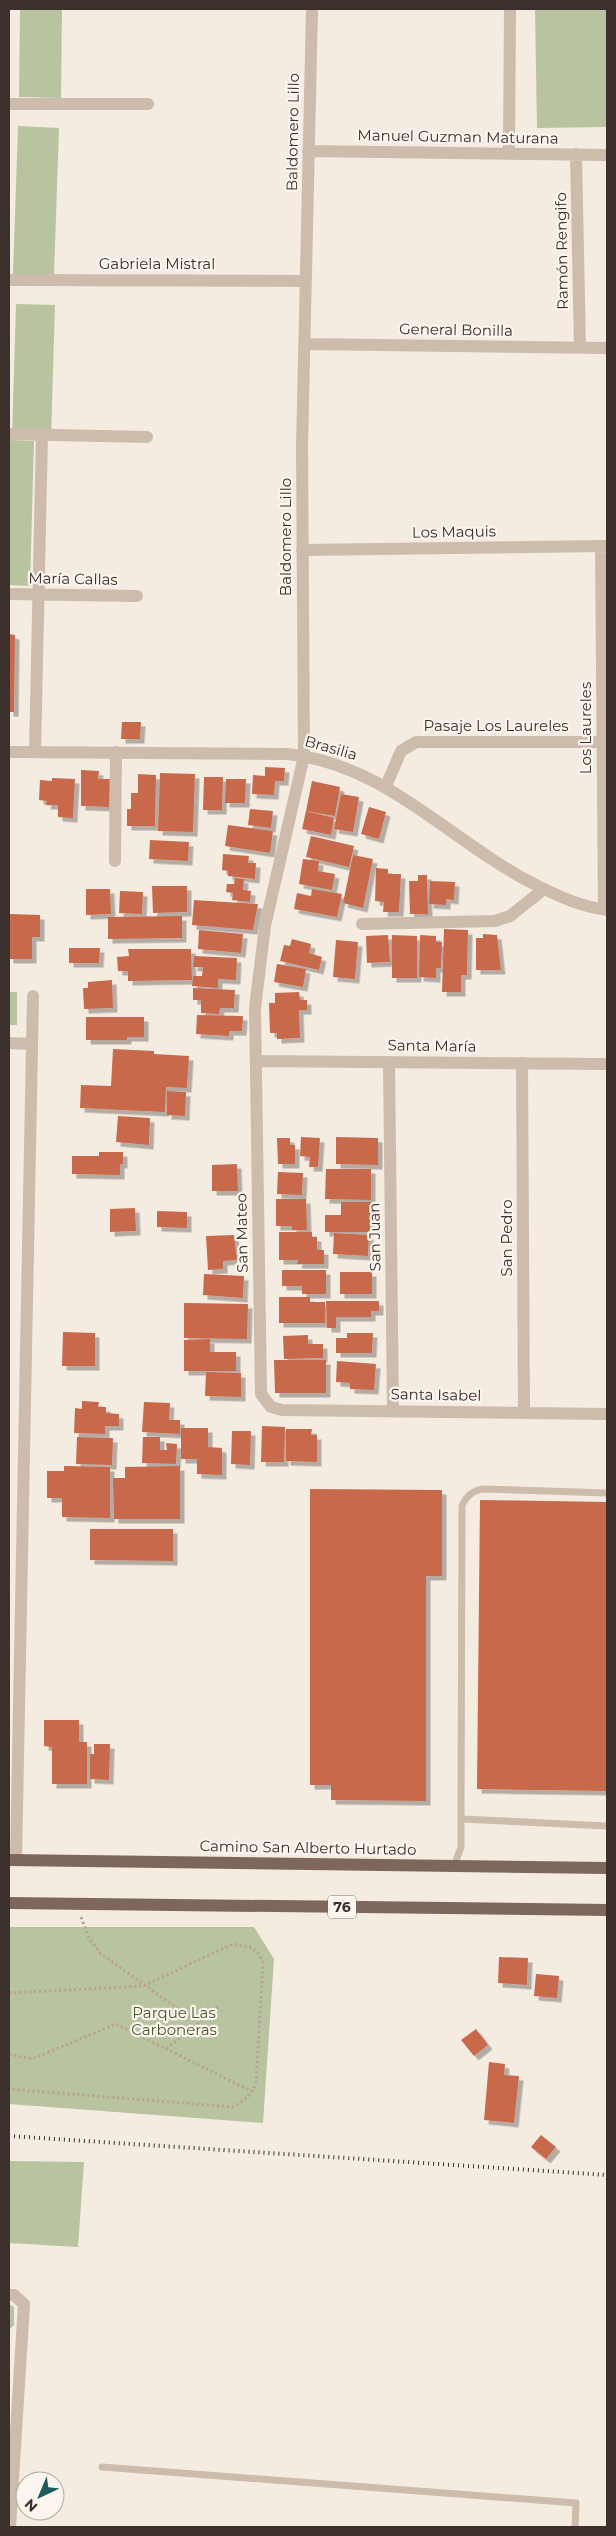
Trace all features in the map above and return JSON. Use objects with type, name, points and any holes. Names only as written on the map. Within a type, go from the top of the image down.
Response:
[{"type":"main road","name":"Camino San Alberto Hurtado","points":[[12,1860],[607,1868]]},
{"type":"main road","name":"76","points":[[9,1903],[607,1910]]},
{"type":"street","name":"Baldomero Lillo","points":[[256,1061],[255,1008],[260,955],[304,756],[302,550],[304,344],[312,9]]},
{"type":"street","points":[[509,153],[510,9]]},
{"type":"street","points":[[9,104],[148,104]]},
{"type":"street","name":"Manuel Guzman Maturana","points":[[308,151],[607,154]]},
{"type":"street","name":"Ramón Rengifo","points":[[576,154],[580,347]]},
{"type":"street","name":"Gabriela Mistral","points":[[9,280],[306,281]]},
{"type":"street","name":"General Bonilla","points":[[304,344],[607,348]]},
{"type":"street","points":[[9,434],[147,437]]},
{"type":"street","points":[[35,752],[42,435]]},
{"type":"street","name":"Los Maquis","points":[[302,550],[604,546]]},
{"type":"street","name":"Los Laureles","points":[[604,546],[602,742],[605,909]]},
{"type":"street","name":"María Callas","points":[[9,594],[137,596]]},
{"type":"street","name":"Pasaje Los Laureles","points":[[386,786],[401,750],[416,742],[602,742]]},
{"type":"street","name":"Brasilia","points":[[9,752],[304,756],[337,764],[386,786],[429,814],[497,863],[544,889],[576,902],[605,909]]},
{"type":"street","points":[[115,861],[116,752]]},
{"type":"street","points":[[362,924],[495,921],[510,916],[544,889]]},
{"type":"street","points":[[12,1860],[33,996]]},
{"type":"street","points":[[9,1043],[32,1044]]},
{"type":"street","name":"Santa María","points":[[256,1061],[607,1064]]},
{"type":"street","name":"San Mateo","points":[[256,1061],[260,1388],[267,1404]]},
{"type":"street","name":"San Juan","points":[[389,1062],[393,1411]]},
{"type":"street","name":"San Pedro","points":[[522,1063],[524,1413]]},
{"type":"street","name":"Santa Isabel","points":[[267,1404],[282,1410],[607,1414]]},
{"type":"street","points":[[9,2295],[14,2295],[24,2304],[15,2341],[10,2527]]},
{"type":"lane","points":[[454,1866],[461,1847],[462,1516],[464,1500],[475,1490],[483,1488],[607,1493]]},
{"type":"lane","points":[[461,1819],[607,1826]]},
{"type":"lane","points":[[102,2467],[576,2503],[575,2527]]},
{"type":"path","points":[[76,1905],[88,1938],[101,1954],[142,1986],[198,2023]]},
{"type":"path","points":[[9,1993],[142,1986],[233,1944],[250,1947],[259,1954],[263,1963],[256,2082],[253,2092],[242,2102],[232,2107],[9,2089]]},
{"type":"path","points":[[166,2049],[219,2006]]},
{"type":"path","points":[[9,2054],[32,2059],[116,2024],[253,2092]]},
{"type":"green space","points":[[20,9],[62,9],[61,98],[19,97]]},
{"type":"green space","points":[[535,9],[607,9],[607,127],[537,128]]},
{"type":"green space","points":[[18,126],[59,128],[54,275],[13,274]]},
{"type":"green space","points":[[16,304],[55,305],[51,438],[12,437]]},
{"type":"green space","points":[[9,440],[34,441],[30,586],[9,585]]},
{"type":"green space","points":[[9,992],[17,992],[17,1025],[9,1025]]},
{"type":"green space","name":"Parque Las Carboneras","points":[[9,1927],[254,1927],[274,1959],[263,2123],[9,2104]]},
{"type":"green space","points":[[9,2161],[84,2162],[78,2247],[9,2243]]},
{"type":"green space","points":[[9,2304],[14,2307],[14,2325],[9,2330]]},
{"type":"building","points":[[9,634],[15,635],[14,712],[9,712]]},
{"type":"building","points":[[122,722],[141,722],[140,739],[121,739]]},
{"type":"building","points":[[265,767],[285,768],[284,781],[275,781],[274,795],[252,794],[253,775],[265,776]]},
{"type":"building","points":[[81,770],[99,771],[98,779],[110,779],[109,807],[81,806]]},
{"type":"building","points":[[160,773],[195,774],[193,832],[158,831]]},
{"type":"building","points":[[138,774],[156,775],[155,826],[127,826],[127,809],[131,809],[131,793],[138,793]]},
{"type":"building","points":[[204,777],[223,777],[222,810],[203,810]]},
{"type":"building","points":[[52,778],[75,779],[73,818],[58,817],[58,805],[46,805],[47,801],[39,800],[40,780],[52,781]]},
{"type":"building","points":[[226,779],[246,779],[245,803],[225,803]]},
{"type":"building","points":[[312,781],[340,787],[335,816],[306,811]]},
{"type":"building","points":[[341,794],[359,797],[353,832],[334,829]]},
{"type":"building","points":[[369,807],[386,812],[379,839],[361,834]]},
{"type":"building","points":[[250,809],[273,811],[271,828],[248,825]]},
{"type":"building","points":[[306,811],[334,818],[331,835],[302,829]]},
{"type":"building","points":[[228,825],[273,831],[270,853],[225,846]]},
{"type":"building","points":[[311,836],[354,846],[349,867],[306,857]]},
{"type":"building","points":[[150,840],[189,842],[188,861],[149,859]]},
{"type":"building","points":[[223,854],[249,856],[248,863],[256,863],[255,879],[228,876],[228,871],[222,870]]},
{"type":"building","points":[[353,855],[373,859],[363,908],[343,903]]},
{"type":"building","points":[[303,859],[319,861],[318,871],[335,874],[332,890],[299,884]]},
{"type":"building","points":[[376,868],[388,869],[388,874],[401,874],[399,912],[383,912],[384,902],[375,901]]},
{"type":"building","points":[[418,875],[427,875],[428,914],[410,914],[409,881],[418,881]]},
{"type":"building","points":[[235,878],[244,879],[243,890],[251,891],[250,902],[232,900],[233,893],[226,892],[227,884],[234,884]]},
{"type":"building","points":[[430,881],[455,882],[454,900],[446,899],[446,905],[429,904]]},
{"type":"building","points":[[152,886],[187,886],[187,912],[153,913]]},
{"type":"building","points":[[86,889],[110,889],[111,914],[86,915]]},
{"type":"building","points":[[312,889],[342,894],[337,917],[294,909],[297,893],[311,896]]},
{"type":"building","points":[[120,891],[143,892],[142,914],[119,913]]},
{"type":"building","points":[[194,900],[258,904],[253,930],[192,925]]},
{"type":"building","points":[[9,914],[40,915],[40,937],[32,937],[32,959],[9,959]]},
{"type":"building","points":[[182,916],[182,938],[108,939],[108,917]]},
{"type":"building","points":[[444,929],[468,930],[467,975],[461,975],[461,992],[442,992]]},
{"type":"building","points":[[199,930],[243,934],[241,953],[198,949]]},
{"type":"building","points":[[483,934],[497,935],[501,970],[476,970],[476,938],[483,938]]},
{"type":"building","points":[[388,935],[390,962],[367,963],[366,936]]},
{"type":"building","points":[[392,935],[417,936],[417,978],[392,978]]},
{"type":"building","points":[[420,935],[436,936],[436,942],[442,942],[441,968],[436,968],[436,978],[419,977]]},
{"type":"building","points":[[292,939],[311,944],[309,953],[322,957],[319,970],[280,961],[284,945],[290,946]]},
{"type":"building","points":[[336,940],[358,942],[355,979],[333,977]]},
{"type":"building","points":[[69,948],[100,948],[99,963],[69,963]]},
{"type":"building","points":[[128,949],[191,949],[192,980],[128,981],[128,971],[118,971],[117,957],[129,956]]},
{"type":"building","points":[[194,956],[237,958],[236,980],[218,979],[218,988],[192,986],[193,976],[202,976],[203,967],[193,967]]},
{"type":"building","points":[[277,964],[306,969],[303,987],[274,982]]},
{"type":"building","points":[[112,980],[113,1008],[84,1009],[83,988],[88,988],[88,982]]},
{"type":"building","points":[[193,988],[235,990],[234,1008],[220,1008],[219,1014],[201,1013],[201,1000],[193,1000]]},
{"type":"building","points":[[299,992],[300,1000],[307,1000],[307,1010],[299,1010],[300,1038],[277,1039],[277,1033],[270,1033],[269,1003],[275,1003],[275,993]]},
{"type":"building","points":[[197,1015],[243,1016],[242,1031],[229,1031],[229,1036],[196,1034]]},
{"type":"building","points":[[86,1017],[144,1017],[144,1037],[127,1037],[127,1040],[86,1040]]},
{"type":"building","points":[[113,1049],[154,1051],[154,1054],[189,1056],[187,1088],[166,1087],[165,1112],[80,1108],[81,1085],[111,1086]]},
{"type":"building","points":[[167,1091],[186,1092],[185,1116],[167,1115]]},
{"type":"building","points":[[118,1116],[150,1118],[149,1145],[116,1142]]},
{"type":"building","points":[[301,1137],[320,1138],[318,1167],[309,1167],[310,1157],[300,1156]]},
{"type":"building","points":[[336,1137],[378,1138],[378,1165],[336,1164]]},
{"type":"building","points":[[277,1138],[290,1138],[290,1145],[295,1145],[295,1164],[278,1164]]},
{"type":"building","points":[[99,1152],[123,1152],[123,1164],[120,1164],[120,1175],[72,1174],[72,1156],[99,1156]]},
{"type":"building","points":[[237,1164],[238,1191],[212,1191],[212,1165]]},
{"type":"building","points":[[326,1169],[371,1169],[371,1200],[325,1199]]},
{"type":"building","points":[[278,1172],[303,1173],[302,1195],[277,1194]]},
{"type":"building","points":[[276,1199],[306,1199],[307,1230],[292,1230],[292,1226],[276,1226]]},
{"type":"building","points":[[341,1202],[371,1202],[370,1232],[325,1232],[325,1215],[341,1215]]},
{"type":"building","points":[[135,1208],[136,1231],[110,1232],[110,1209]]},
{"type":"building","points":[[157,1211],[187,1212],[187,1228],[157,1227]]},
{"type":"building","points":[[279,1232],[312,1232],[312,1237],[317,1237],[317,1250],[324,1250],[324,1264],[297,1264],[298,1260],[279,1260]]},
{"type":"building","points":[[334,1233],[369,1235],[368,1256],[333,1254]]},
{"type":"building","points":[[234,1235],[237,1260],[223,1261],[223,1269],[208,1270],[206,1236]]},
{"type":"building","points":[[282,1270],[326,1270],[326,1294],[302,1294],[302,1286],[282,1286]]},
{"type":"building","points":[[340,1272],[372,1272],[372,1294],[340,1294]]},
{"type":"building","points":[[204,1274],[244,1276],[243,1298],[203,1295]]},
{"type":"building","points":[[279,1297],[310,1297],[310,1302],[325,1302],[325,1323],[279,1323]]},
{"type":"building","points":[[326,1301],[379,1301],[379,1311],[371,1311],[371,1317],[336,1317],[336,1328],[327,1328]]},
{"type":"building","points":[[184,1303],[248,1304],[247,1339],[184,1338]]},
{"type":"building","points":[[63,1332],[95,1333],[95,1366],[62,1366]]},
{"type":"building","points":[[347,1333],[373,1333],[372,1353],[336,1353],[336,1338],[347,1338]]},
{"type":"building","points":[[308,1335],[308,1344],[323,1344],[323,1358],[284,1359],[283,1336]]},
{"type":"building","points":[[210,1339],[210,1352],[236,1352],[236,1371],[184,1371],[184,1340]]},
{"type":"building","points":[[274,1360],[326,1360],[326,1393],[275,1393]]},
{"type":"building","points":[[337,1361],[376,1364],[374,1390],[350,1389],[350,1383],[336,1382]]},
{"type":"building","points":[[206,1372],[241,1373],[241,1397],[205,1396]]},
{"type":"building","points":[[82,1401],[99,1402],[98,1407],[106,1407],[106,1413],[119,1414],[119,1426],[105,1426],[105,1434],[74,1433],[75,1408],[82,1409]]},
{"type":"building","points":[[144,1402],[170,1403],[169,1420],[180,1420],[180,1434],[142,1432]]},
{"type":"building","points":[[262,1426],[285,1427],[284,1462],[261,1462]]},
{"type":"building","points":[[181,1428],[208,1428],[208,1447],[222,1448],[222,1475],[197,1474],[197,1459],[181,1459]]},
{"type":"building","points":[[286,1429],[312,1429],[311,1435],[317,1435],[317,1462],[286,1461]]},
{"type":"building","points":[[232,1431],[251,1431],[250,1465],[231,1464]]},
{"type":"building","points":[[77,1437],[113,1438],[112,1465],[76,1464]]},
{"type":"building","points":[[143,1437],[160,1437],[160,1450],[167,1450],[166,1443],[177,1444],[176,1464],[142,1463]]},
{"type":"building","points":[[64,1466],[110,1467],[110,1518],[62,1517],[62,1498],[47,1498],[47,1471],[64,1471]]},
{"type":"building","points":[[180,1466],[180,1519],[114,1519],[113,1478],[125,1478],[125,1467]]},
{"type":"building","points":[[310,1489],[442,1490],[442,1576],[426,1576],[426,1801],[331,1800],[331,1785],[310,1785]]},
{"type":"building","points":[[480,1500],[607,1502],[607,1791],[477,1789]]},
{"type":"building","points":[[90,1529],[173,1529],[173,1561],[90,1560]]},
{"type":"building","points":[[44,1720],[79,1720],[79,1742],[87,1742],[87,1784],[52,1784],[52,1747],[44,1746]]},
{"type":"building","points":[[94,1744],[110,1744],[109,1780],[90,1779],[90,1754],[94,1754]]},
{"type":"building","points":[[499,1957],[528,1958],[527,1985],[498,1983]]},
{"type":"building","points":[[536,1974],[559,1976],[557,1998],[534,1996]]},
{"type":"building","points":[[476,2029],[488,2045],[474,2056],[461,2040]]},
{"type":"building","points":[[489,2062],[505,2064],[504,2075],[519,2076],[514,2123],[484,2120]]},
{"type":"building","points":[[541,2135],[556,2147],[546,2159],[531,2147]]},
{"type":"railway","points":[[9,2136],[607,2175]]}]
